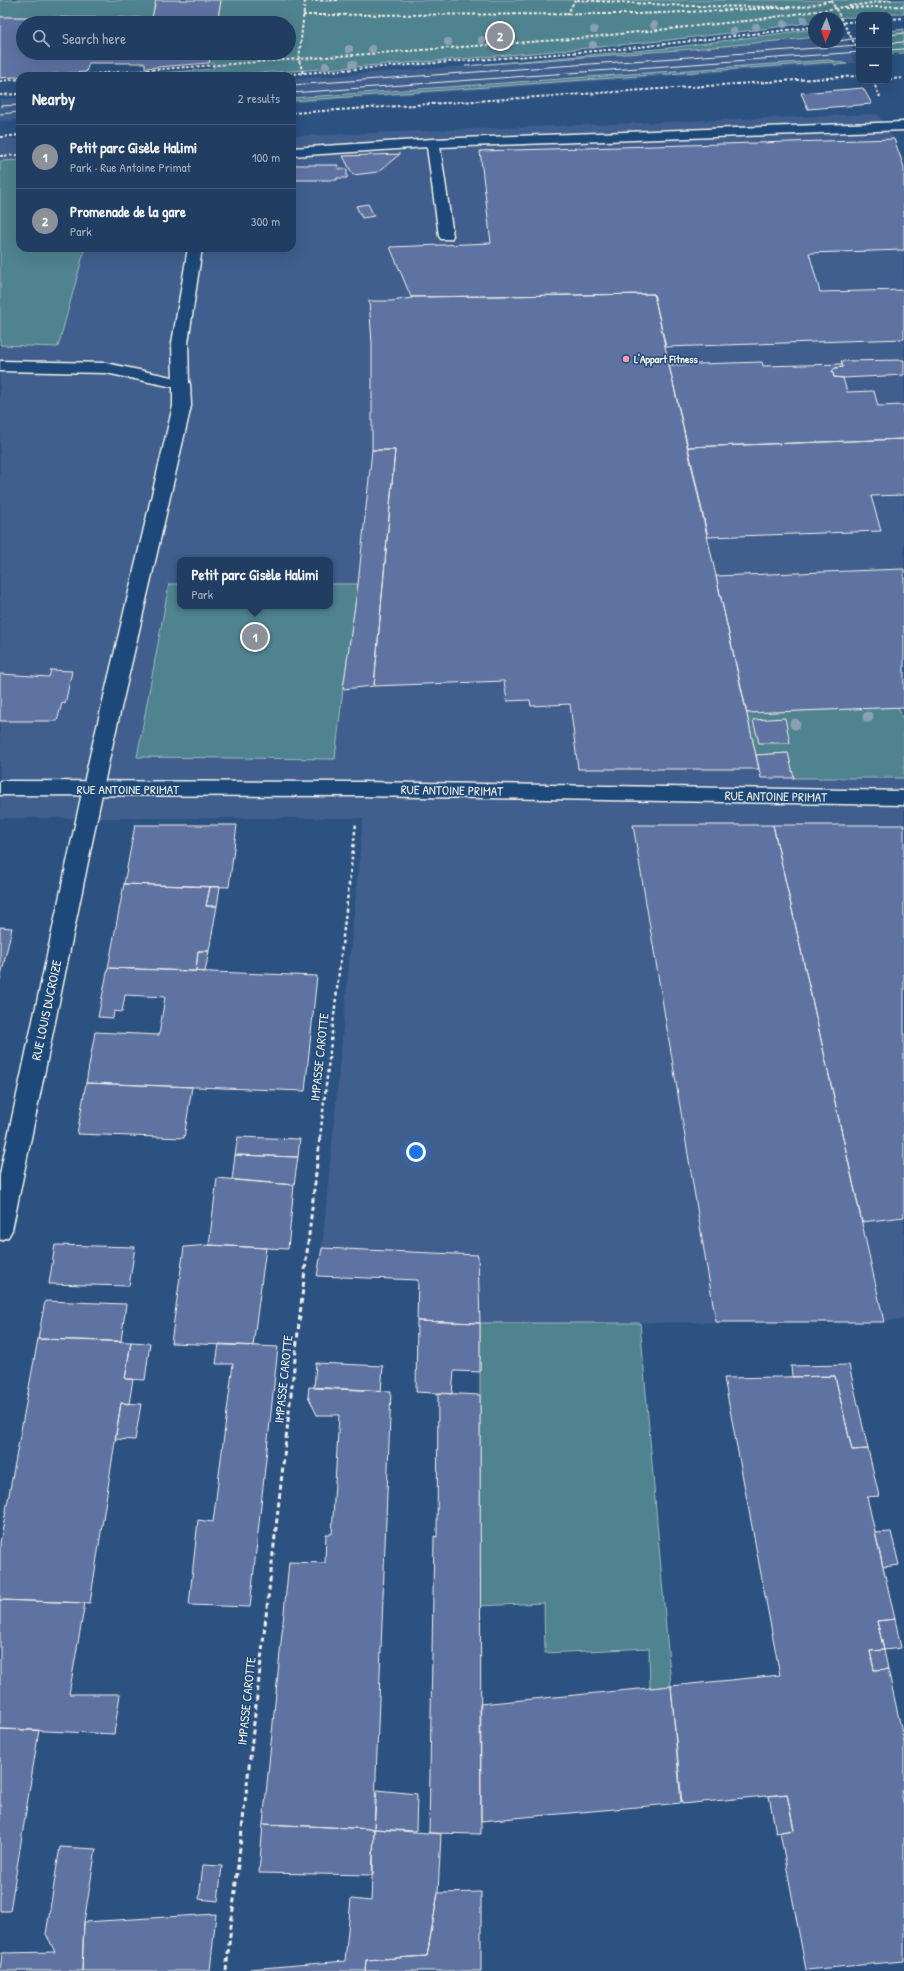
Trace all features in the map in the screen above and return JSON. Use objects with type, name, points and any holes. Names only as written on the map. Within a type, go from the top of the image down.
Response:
[{"type":"street","points":[[0,366],[106,368],[181,384]]},
{"type":"street","name":"RUE LOUIS DUCROIZE","points":[[0,1230],[93,789],[182,406],[181,384]]},
{"type":"street","name":"RUE ANTOINE PRIMAT","points":[[0,788],[360,789],[904,798]]},
{"type":"lane","points":[[296,152],[433,143],[904,126]]},
{"type":"lane","points":[[433,143],[446,236]]},
{"type":"lane","points":[[181,384],[180,343],[194,252]]},
{"type":"path","points":[[304,73],[299,60],[305,0],[340,0]]},
{"type":"path","points":[[567,15],[576,0],[688,6],[802,7]]},
{"type":"path","points":[[303,15],[638,14],[802,7],[831,0],[837,12]]},
{"type":"path","points":[[124,72],[571,39],[754,20],[892,0]]},
{"type":"path","points":[[835,8],[904,6]]},
{"type":"path","points":[[892,19],[904,18]]},
{"type":"path","points":[[844,22],[856,21]]},
{"type":"path","points":[[844,24],[857,48]]},
{"type":"path","points":[[296,74],[621,49],[732,38],[808,28]]},
{"type":"path","points":[[296,113],[856,76]]},
{"type":"path","points":[[892,79],[904,78]]},
{"type":"path","points":[[0,81],[16,79]]},
{"type":"path","points":[[0,95],[16,94]]},
{"type":"path","points":[[0,137],[16,135]]},
{"type":"path","points":[[0,156],[16,155]]},
{"type":"path","name":"IMPASSE CAROTTE","points":[[226,1971],[360,789]]},
{"type":"shaded area","points":[[845,36],[856,56],[852,57],[855,63],[296,103],[296,79],[692,49],[808,38],[808,48],[844,48]]},
{"type":"shaded area","points":[[16,98],[16,120],[0,121],[0,99]]},
{"type":"shaded area","points":[[877,114],[894,139],[904,166],[904,1318],[884,1322],[480,1323],[477,1255],[322,1248],[363,818],[0,818],[0,138],[16,139],[16,252],[296,252],[296,136]]},
{"type":"green space","points":[[0,0],[156,0],[152,16],[0,17]]},
{"type":"green space","points":[[221,0],[904,0],[904,14],[892,14],[892,12],[856,12],[856,17],[844,17],[844,12],[808,12],[808,23],[625,44],[483,57],[290,71],[173,72],[213,69],[214,63],[209,63],[210,60],[296,60],[296,16],[218,16]]},
{"type":"green space","points":[[904,29],[904,53],[892,54],[892,31]]},
{"type":"green space","points":[[808,30],[808,38],[692,49],[465,66],[668,48]]},
{"type":"green space","points":[[829,60],[847,64],[835,65],[833,62],[296,101],[296,98]]},
{"type":"green space","points":[[16,160],[16,252],[84,252],[58,347],[0,345],[0,161]]},
{"type":"green space","points":[[169,584],[177,584],[177,609],[333,609],[333,584],[358,584],[335,759],[137,757]]},
{"type":"green space","points":[[898,707],[904,724],[904,778],[794,778],[788,753],[756,755],[747,713]]},
{"type":"green space","points":[[480,1323],[640,1323],[671,1686],[650,1688],[649,1648],[545,1653],[544,1603],[480,1606]]},
{"type":"building","points":[[156,0],[221,0],[218,16],[152,16]]},
{"type":"building","points":[[0,17],[16,17],[16,60],[210,60],[209,63],[145,68],[145,63],[89,63],[86,72],[16,72],[16,77],[0,78]]},
{"type":"building","points":[[863,88],[872,104],[808,109],[801,93]]},
{"type":"building","points":[[894,139],[904,167],[904,250],[809,253],[820,292],[904,290],[904,339],[666,347],[654,294],[411,297],[390,247],[491,243],[480,151]]},
{"type":"building","points":[[400,154],[378,172],[353,175],[343,156]]},
{"type":"building","points":[[296,165],[338,165],[338,169],[347,169],[347,178],[337,178],[337,180],[296,180]]},
{"type":"building","points":[[368,204],[374,216],[362,218],[356,206]]},
{"type":"building","points":[[654,294],[759,769],[578,769],[570,704],[531,706],[530,700],[507,701],[504,681],[374,686],[395,450],[372,450],[372,343],[369,301],[391,301],[412,298],[411,297]]},
{"type":"building","points":[[904,360],[904,375],[843,378],[834,377],[832,371],[835,368],[843,367],[841,361]]},
{"type":"building","points":[[762,362],[763,366],[842,364],[843,367],[835,368],[832,371],[834,377],[843,378],[847,392],[874,391],[878,406],[904,405],[904,439],[688,447],[669,365]]},
{"type":"building","points":[[904,439],[904,495],[871,496],[881,531],[708,537],[688,447]]},
{"type":"building","points":[[372,450],[395,450],[374,686],[343,689],[358,584]]},
{"type":"building","points":[[904,569],[904,707],[747,713],[716,576]]},
{"type":"building","points":[[51,670],[72,671],[65,704],[62,703],[57,721],[0,721],[0,674],[49,677]]},
{"type":"building","points":[[785,718],[790,743],[759,743],[753,720]]},
{"type":"building","points":[[788,753],[794,778],[761,778],[756,755]]},
{"type":"building","points":[[135,825],[237,825],[229,887],[124,884]]},
{"type":"building","points":[[633,825],[773,825],[884,1322],[716,1322]]},
{"type":"building","points":[[773,825],[904,825],[904,1217],[862,1222]]},
{"type":"building","points":[[124,884],[210,887],[206,906],[217,906],[209,951],[198,951],[196,971],[108,968]]},
{"type":"building","points":[[210,887],[220,887],[217,906],[206,906]]},
{"type":"building","points":[[0,927],[12,928],[0,980]]},
{"type":"building","points":[[198,951],[209,951],[205,972],[196,971]]},
{"type":"building","points":[[108,968],[317,976],[305,1091],[86,1083],[95,1032],[159,1035],[165,997],[125,995],[122,1012],[114,1011],[113,1018],[98,1017]]},
{"type":"building","points":[[86,1083],[192,1087],[184,1138],[77,1134]]},
{"type":"building","points":[[238,1137],[300,1139],[298,1157],[235,1155]]},
{"type":"building","points":[[235,1155],[298,1157],[294,1185],[232,1180]]},
{"type":"building","points":[[217,1178],[294,1185],[288,1249],[209,1245]]},
{"type":"building","points":[[55,1245],[135,1247],[129,1286],[49,1284]]},
{"type":"building","points":[[209,1245],[266,1248],[253,1346],[171,1343],[184,1247]]},
{"type":"building","points":[[322,1248],[478,1255],[480,1323],[417,1321],[418,1280],[317,1276]]},
{"type":"building","points":[[45,1301],[126,1304],[121,1341],[38,1339]]},
{"type":"building","points":[[417,1321],[480,1323],[480,1372],[454,1371],[452,1394],[416,1392]]},
{"type":"building","points":[[38,1339],[131,1342],[125,1379],[133,1379],[129,1404],[121,1403],[90,1603],[0,1600],[0,1543]]},
{"type":"building","points":[[131,1342],[150,1343],[145,1380],[125,1379]]},
{"type":"building","points":[[219,1344],[278,1347],[250,1607],[189,1605],[198,1520],[213,1522],[233,1364],[216,1364]]},
{"type":"building","points":[[316,1363],[383,1366],[381,1391],[314,1388]]},
{"type":"building","points":[[849,1365],[868,1449],[852,1450],[835,1376],[792,1377],[791,1366]]},
{"type":"building","points":[[835,1376],[852,1450],[868,1449],[879,1496],[867,1497],[895,1619],[877,1621],[884,1650],[870,1651],[874,1670],[888,1669],[904,1742],[904,1791],[901,1791],[904,1807],[904,1961],[806,1970],[780,1832],[794,1830],[787,1794],[682,1804],[671,1686],[780,1675],[724,1378]]},
{"type":"building","points":[[309,1387],[391,1391],[374,1829],[263,1824],[289,1562],[325,1563],[326,1534],[332,1534],[339,1415],[317,1415],[308,1396]]},
{"type":"building","points":[[438,1393],[480,1395],[481,1834],[429,1833],[434,1536],[437,1537]]},
{"type":"building","points":[[121,1403],[141,1404],[135,1440],[115,1439]]},
{"type":"building","points":[[891,1532],[899,1565],[883,1567],[875,1533]]},
{"type":"building","points":[[0,1600],[85,1603],[69,1694],[120,1694],[114,1734],[0,1729]]},
{"type":"building","points":[[895,1619],[901,1648],[884,1650],[877,1621]]},
{"type":"building","points":[[884,1650],[888,1669],[874,1670],[870,1651]]},
{"type":"building","points":[[671,1686],[681,1803],[481,1821],[480,1704]]},
{"type":"building","points":[[0,1729],[39,1730],[10,1911],[0,1911]]},
{"type":"building","points":[[377,1790],[417,1794],[416,1831],[374,1829]]},
{"type":"building","points":[[787,1794],[794,1830],[776,1833],[769,1796]]},
{"type":"building","points":[[263,1824],[374,1829],[373,1875],[259,1873]]},
{"type":"building","points":[[374,1829],[441,1834],[438,1893],[427,1956],[366,1960],[365,1971],[249,1971],[250,1969],[345,1961],[351,1899],[371,1901]]},
{"type":"building","points":[[60,1847],[96,1849],[84,1922],[82,1971],[0,1971],[2,1953],[55,1952],[46,1934]]},
{"type":"building","points":[[203,1865],[222,1866],[218,1901],[199,1899]]},
{"type":"building","points":[[481,1892],[481,1971],[365,1971],[366,1960],[427,1956],[438,1893]]},
{"type":"building","points":[[216,1914],[210,1971],[82,1971],[84,1922]]},
{"type":"tram line","points":[[892,35],[904,33]]},
{"type":"tram line","points":[[844,40],[856,38]]},
{"type":"tram line","points":[[892,43],[904,42]]},
{"type":"tram line","points":[[296,85],[856,45]]},
{"type":"tram line","points":[[892,50],[904,49]]},
{"type":"tram line","points":[[296,93],[856,52]]},
{"type":"tram line","points":[[0,106],[16,105]]},
{"type":"tram line","points":[[0,114],[16,112]]},
{"type":"place","name":"Promenade de la gare","points":[[500,36]]},
{"type":"place","name":"L'Appart Fitness","points":[[626,359]]},
{"type":"place","name":"Petit parc Gisèle Halimi","points":[[255,637]]}]
